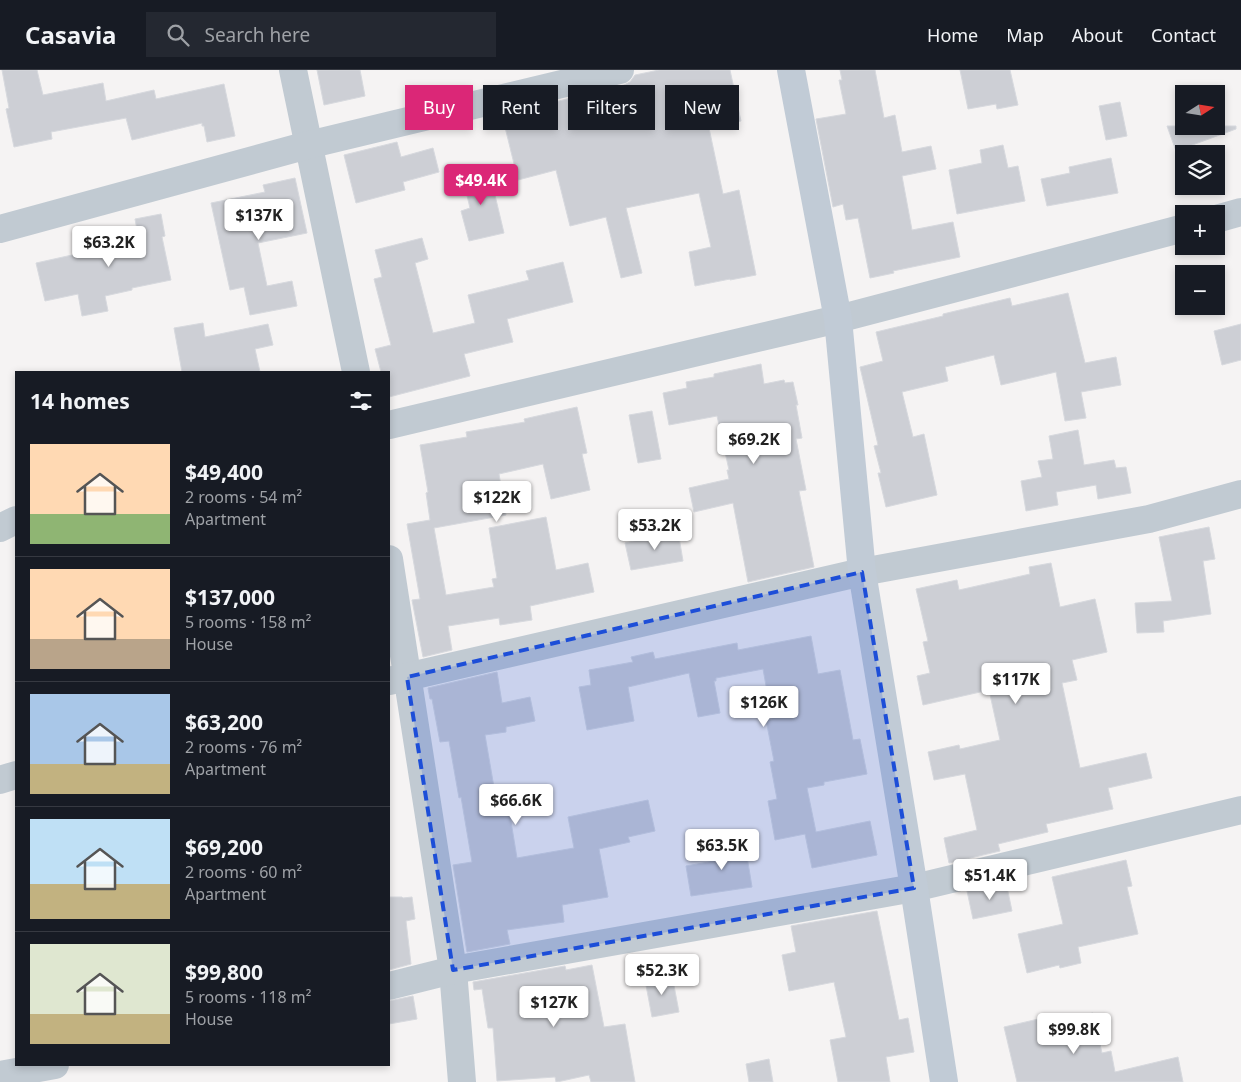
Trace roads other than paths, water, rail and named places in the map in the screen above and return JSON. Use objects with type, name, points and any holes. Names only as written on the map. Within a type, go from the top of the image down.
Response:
[{"type":"street","points":[[293,70],[356,371]]},
{"type":"street","points":[[0,229],[308,145],[620,70]]},
{"type":"street","points":[[790,70],[838,319],[862,572],[944,1082]]},
{"type":"street","points":[[1225,216],[1241,212]]},
{"type":"street","points":[[390,425],[838,319],[1175,230]]},
{"type":"street","points":[[398,679],[862,572],[1149,519],[1241,494]]},
{"type":"street","points":[[0,528],[15,520]]},
{"type":"street","points":[[390,573],[398,679],[453,970],[462,1082]]},
{"type":"street","points":[[0,780],[15,775]]},
{"type":"street","points":[[390,986],[453,970],[914,888],[1241,810]]},
{"type":"street","points":[[0,1075],[50,1066]]}]
